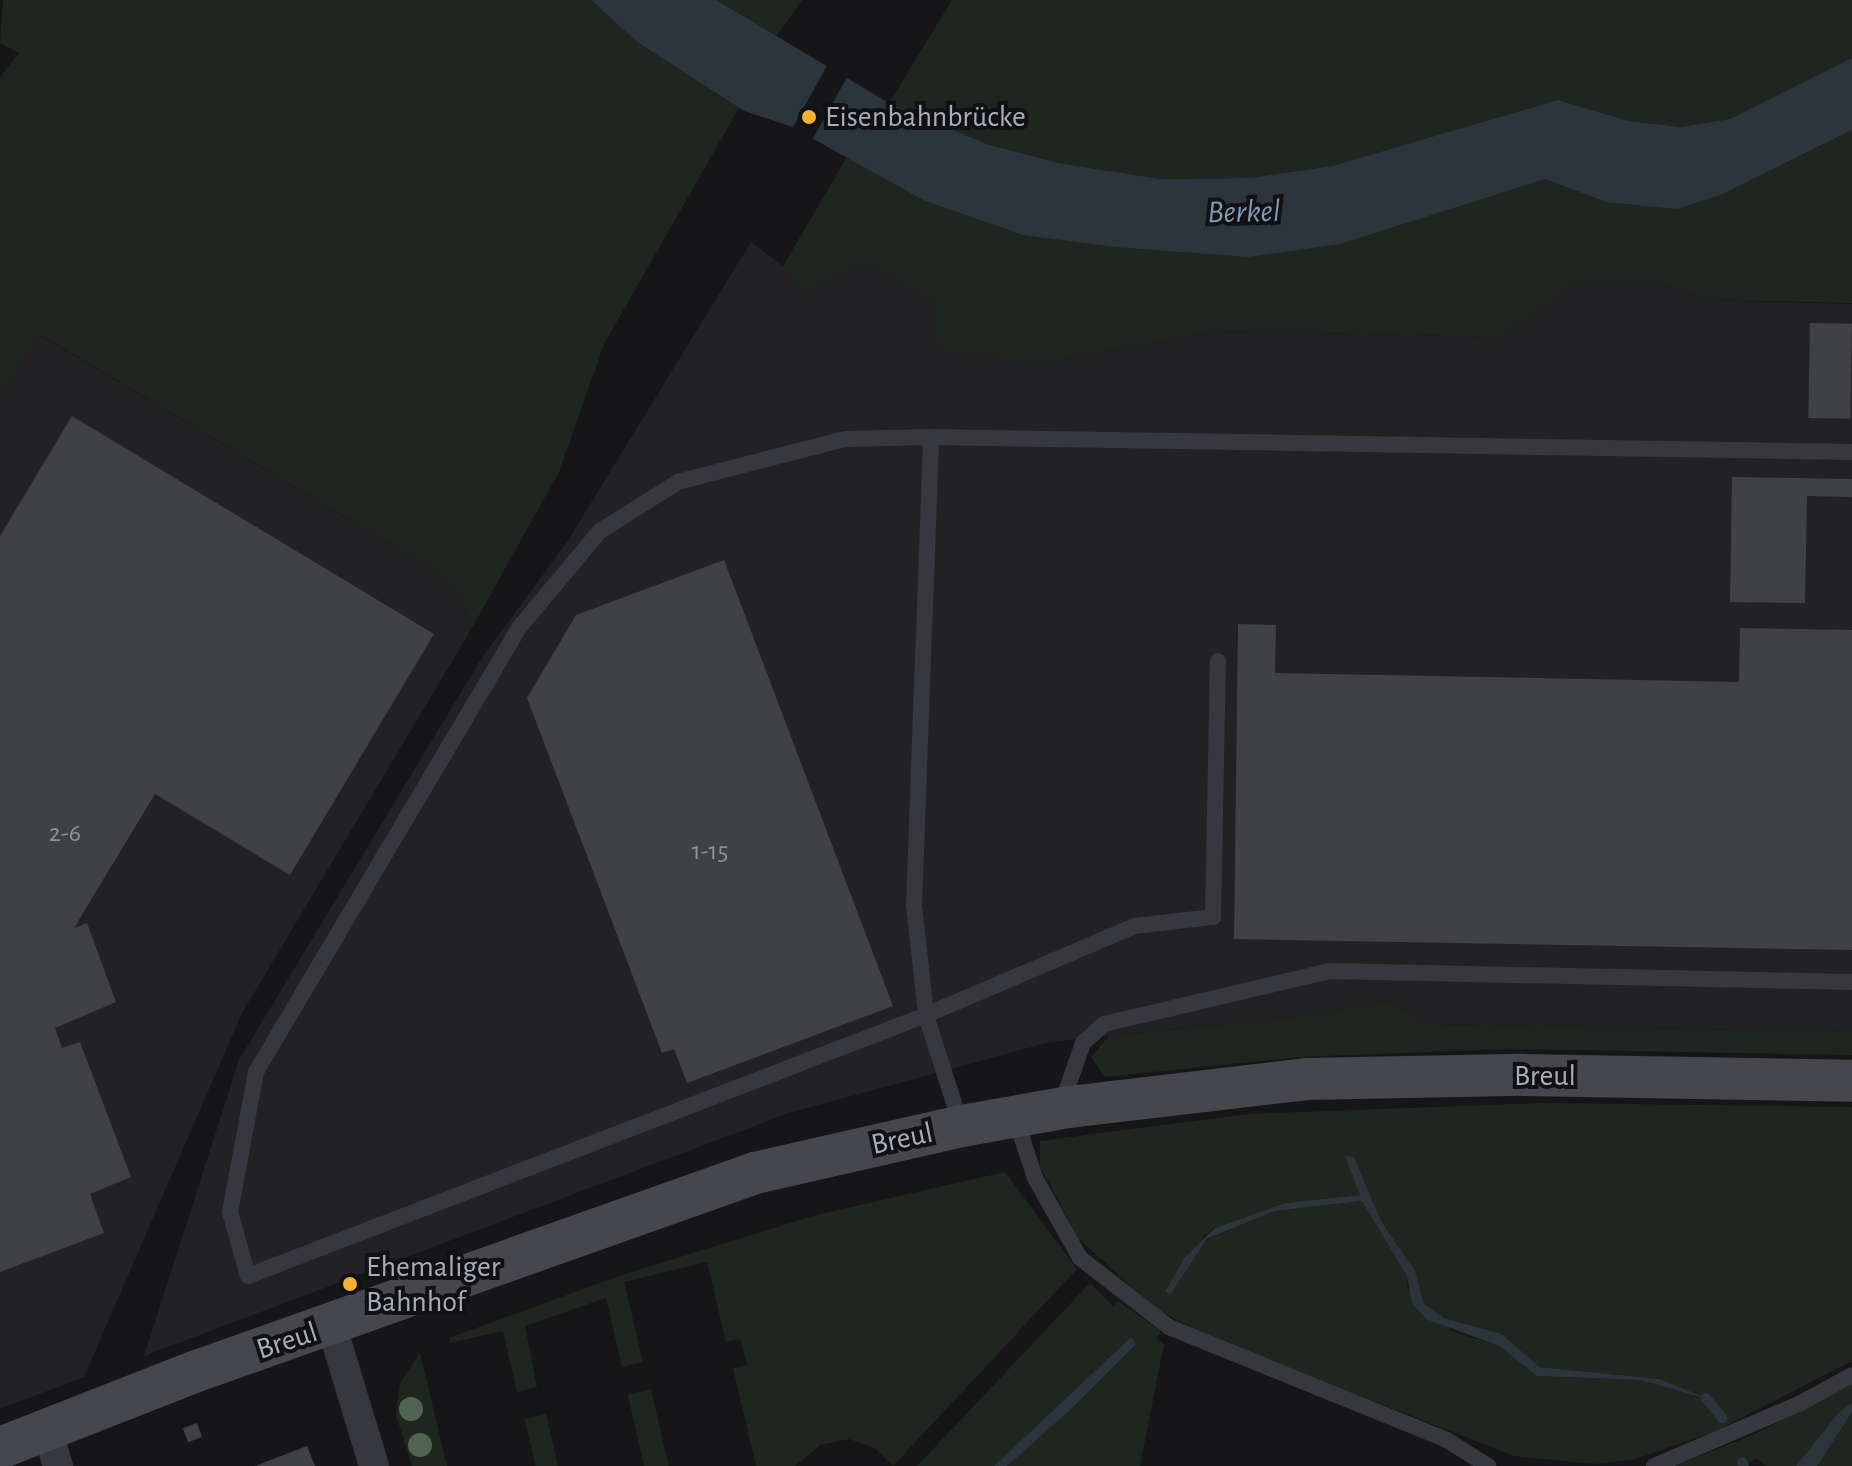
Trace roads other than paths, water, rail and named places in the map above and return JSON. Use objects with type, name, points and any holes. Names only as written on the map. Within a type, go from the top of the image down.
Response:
[{"type":"main road","name":"Breul","points":[[0,1448],[53,1448],[194,1372],[332,1327],[755,1173],[962,1126],[1060,1109],[1306,1079],[1522,1075],[1852,1081]]},
{"type":"street","points":[[332,1327],[374,1466]]},
{"type":"lane","points":[[1218,661],[1213,917],[1135,926],[926,1015],[248,1276],[230,1212],[256,1072],[519,628],[600,531],[678,482],[845,439],[931,437],[1852,452]]},
{"type":"lane","points":[[931,437],[914,905],[926,1015],[962,1126]]},
{"type":"lane","points":[[1060,1109],[1083,1043],[1104,1024],[1330,971],[1852,982]]},
{"type":"lane","points":[[1015,1117],[1035,1178],[1080,1258],[1169,1327],[1447,1440],[1488,1466]]},
{"type":"lane","points":[[1654,1466],[1799,1404],[1852,1375]]},
{"type":"water","name":"Berkel","points":[[591,0],[716,0],[889,103],[987,144],[1058,163],[1161,179],[1249,178],[1332,166],[1558,100],[1629,121],[1682,127],[1730,119],[1852,58],[1852,130],[1721,195],[1676,209],[1606,202],[1545,179],[1340,244],[1248,257],[1116,247],[1023,235],[923,200],[790,126],[744,111],[637,42]]},
{"type":"water","points":[[1345,1156],[1354,1157],[1381,1221],[1415,1271],[1424,1304],[1444,1318],[1502,1334],[1539,1367],[1660,1379],[1718,1403],[1712,1406],[1707,1399],[1641,1380],[1537,1376],[1499,1346],[1426,1319],[1412,1303],[1407,1276],[1362,1201],[1275,1211],[1207,1239],[1170,1295],[1166,1291],[1185,1257],[1215,1228],[1285,1203],[1360,1195]]},
{"type":"water","points":[[1131,1337],[1136,1344],[1071,1409],[1007,1466],[994,1466]]},
{"type":"water","points":[[1852,1403],[1852,1412],[1817,1466],[1796,1466],[1839,1412]]},
{"type":"waterway","points":[[1706,1398],[1722,1418]]},
{"type":"waterway","points":[[1742,1462],[1744,1466]]},
{"type":"place","name":"Eisenbahnbrücke","points":[[809,117]]},
{"type":"place","name":"Ehemaliger Bahnhof","points":[[350,1284]]}]
